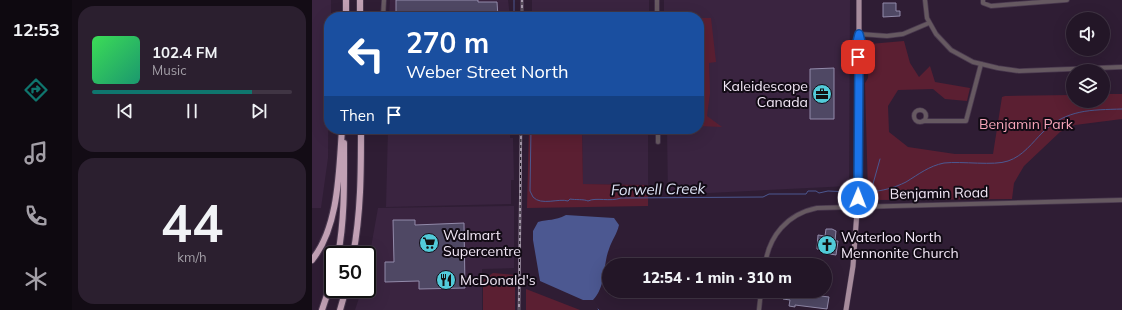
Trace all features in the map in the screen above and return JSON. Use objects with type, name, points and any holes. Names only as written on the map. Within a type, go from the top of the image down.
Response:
[{"type":"highway","points":[[346,0],[346,12]]},
{"type":"highway","points":[[360,0],[360,12]]},
{"type":"highway","points":[[312,260],[318,252],[334,208],[342,134]]},
{"type":"highway","points":[[340,246],[342,237],[343,205],[343,134]]},
{"type":"highway","points":[[355,246],[361,193],[361,134]]},
{"type":"highway","points":[[322,310],[326,298]]},
{"type":"highway","points":[[340,310],[343,298]]},
{"type":"main road","points":[[846,310],[853,266],[858,206],[859,60],[857,45],[859,34],[859,0]]},
{"type":"street","points":[[383,12],[384,0]]},
{"type":"street","points":[[657,0],[657,12]]},
{"type":"street","points":[[925,0],[929,23],[936,34],[951,50],[964,58],[980,64],[1008,70],[1122,67]]},
{"type":"street","points":[[983,0],[983,3],[991,6],[1066,0]]},
{"type":"street","points":[[859,34],[887,36],[903,34],[929,23]]},
{"type":"street","points":[[923,121],[966,121],[980,64]]},
{"type":"street","points":[[658,134],[658,142]]},
{"type":"street","name":"Benjamin Road","points":[[766,258],[768,248],[781,227],[794,216],[817,208],[1122,200]]},
{"type":"street","points":[[759,310],[760,298]]},
{"type":"shaded area","points":[[312,0],[331,0],[331,12],[324,12],[324,134],[328,134],[328,158],[321,208],[312,208]]},
{"type":"shaded area","points":[[390,0],[508,0],[509,12],[389,12]]},
{"type":"shaded area","points":[[532,0],[649,0],[649,12],[532,11]]},
{"type":"shaded area","points":[[664,0],[850,0],[849,186],[668,195],[667,134],[704,134],[704,12],[664,12]]},
{"type":"shaded area","points":[[388,134],[513,134],[510,135],[510,138],[513,138],[514,180],[511,180],[511,204],[386,207]]},
{"type":"shaded area","points":[[582,134],[648,134],[648,185],[583,184]]},
{"type":"shaded area","points":[[514,206],[514,268],[482,269],[482,310],[355,310],[359,298],[376,298],[376,246],[371,246],[378,208]]},
{"type":"green space","points":[[532,11],[581,11],[581,12]]},
{"type":"green space","points":[[704,18],[711,18],[716,62],[709,63],[710,93],[707,116],[722,127],[704,126]]},
{"type":"green space","name":"Benjamin Park","points":[[904,41],[910,63],[919,77],[930,66],[935,82],[970,88],[967,101],[945,99],[933,89],[898,90],[888,106],[889,132],[908,147],[955,154],[993,154],[1002,97],[1005,96],[1066,95],[1066,108],[1110,108],[1110,94],[1122,94],[1122,119],[1075,125],[1060,132],[1024,166],[1014,183],[1012,199],[875,200],[868,194],[865,83],[868,78],[869,44]]},
{"type":"green space","points":[[529,134],[582,134],[583,184],[648,185],[648,206],[527,208]]},
{"type":"green space","points":[[493,273],[515,275],[515,310],[483,310],[483,280]]},
{"type":"green space","points":[[526,289],[580,310],[526,310]]},
{"type":"water","points":[[566,215],[614,218],[619,225],[607,258],[602,258],[602,282],[597,295],[593,300],[583,300],[540,281],[533,240],[533,231],[538,222]]},
{"type":"building","points":[[396,0],[478,0],[478,2],[497,2],[498,12],[396,12]]},
{"type":"building","points":[[883,3],[896,3],[896,11],[900,11],[900,16],[883,17]]},
{"type":"building","name":"Kaleidescope Canada","points":[[834,68],[834,119],[810,119],[810,69]]},
{"type":"building","name":"Walmart Supercentre","points":[[393,220],[415,220],[415,225],[464,223],[465,288],[419,289],[419,281],[385,282],[385,262],[394,262]]},
{"type":"building","name":"Waterloo North Mennonite Church","points":[[826,229],[836,231],[835,241],[838,241],[836,255],[824,253],[824,250],[817,249],[818,235],[825,236]]},
{"type":"building","points":[[829,298],[827,309],[795,305],[795,307],[789,306],[790,300],[783,299]]},
{"type":"waterway","name":"Forwell Creek","points":[[514,0],[514,12]]},
{"type":"waterway","name":"Forwell Creek","points":[[869,192],[897,186],[939,164],[995,163],[1008,161],[1023,153],[1043,132],[1052,124],[1061,119],[1080,112],[1122,109]]},
{"type":"waterway","name":"Forwell Creek","points":[[531,134],[530,191],[536,200],[541,201],[568,201],[570,199],[588,201],[595,199],[612,200],[621,198],[763,197],[769,194],[806,194],[808,191],[816,191],[819,193],[828,191],[850,192]]},
{"type":"waterway","name":"Forwell Creek","points":[[871,191],[880,159]]},
{"type":"railway","points":[[522,0],[522,12]]},
{"type":"railway","points":[[519,310],[521,134]]},
{"type":"place","name":"Kaleidescope Canada","points":[[822,94]]},
{"type":"place","name":"Walmart Supercentre","points":[[429,243]]},
{"type":"place","name":"Waterloo North Mennonite Church","points":[[827,245]]},
{"type":"place","name":"McDonald's","points":[[446,280]]},
{"type":"route","points":[[858,57],[857,42],[859,34],[862,54],[859,60],[858,198]]}]
